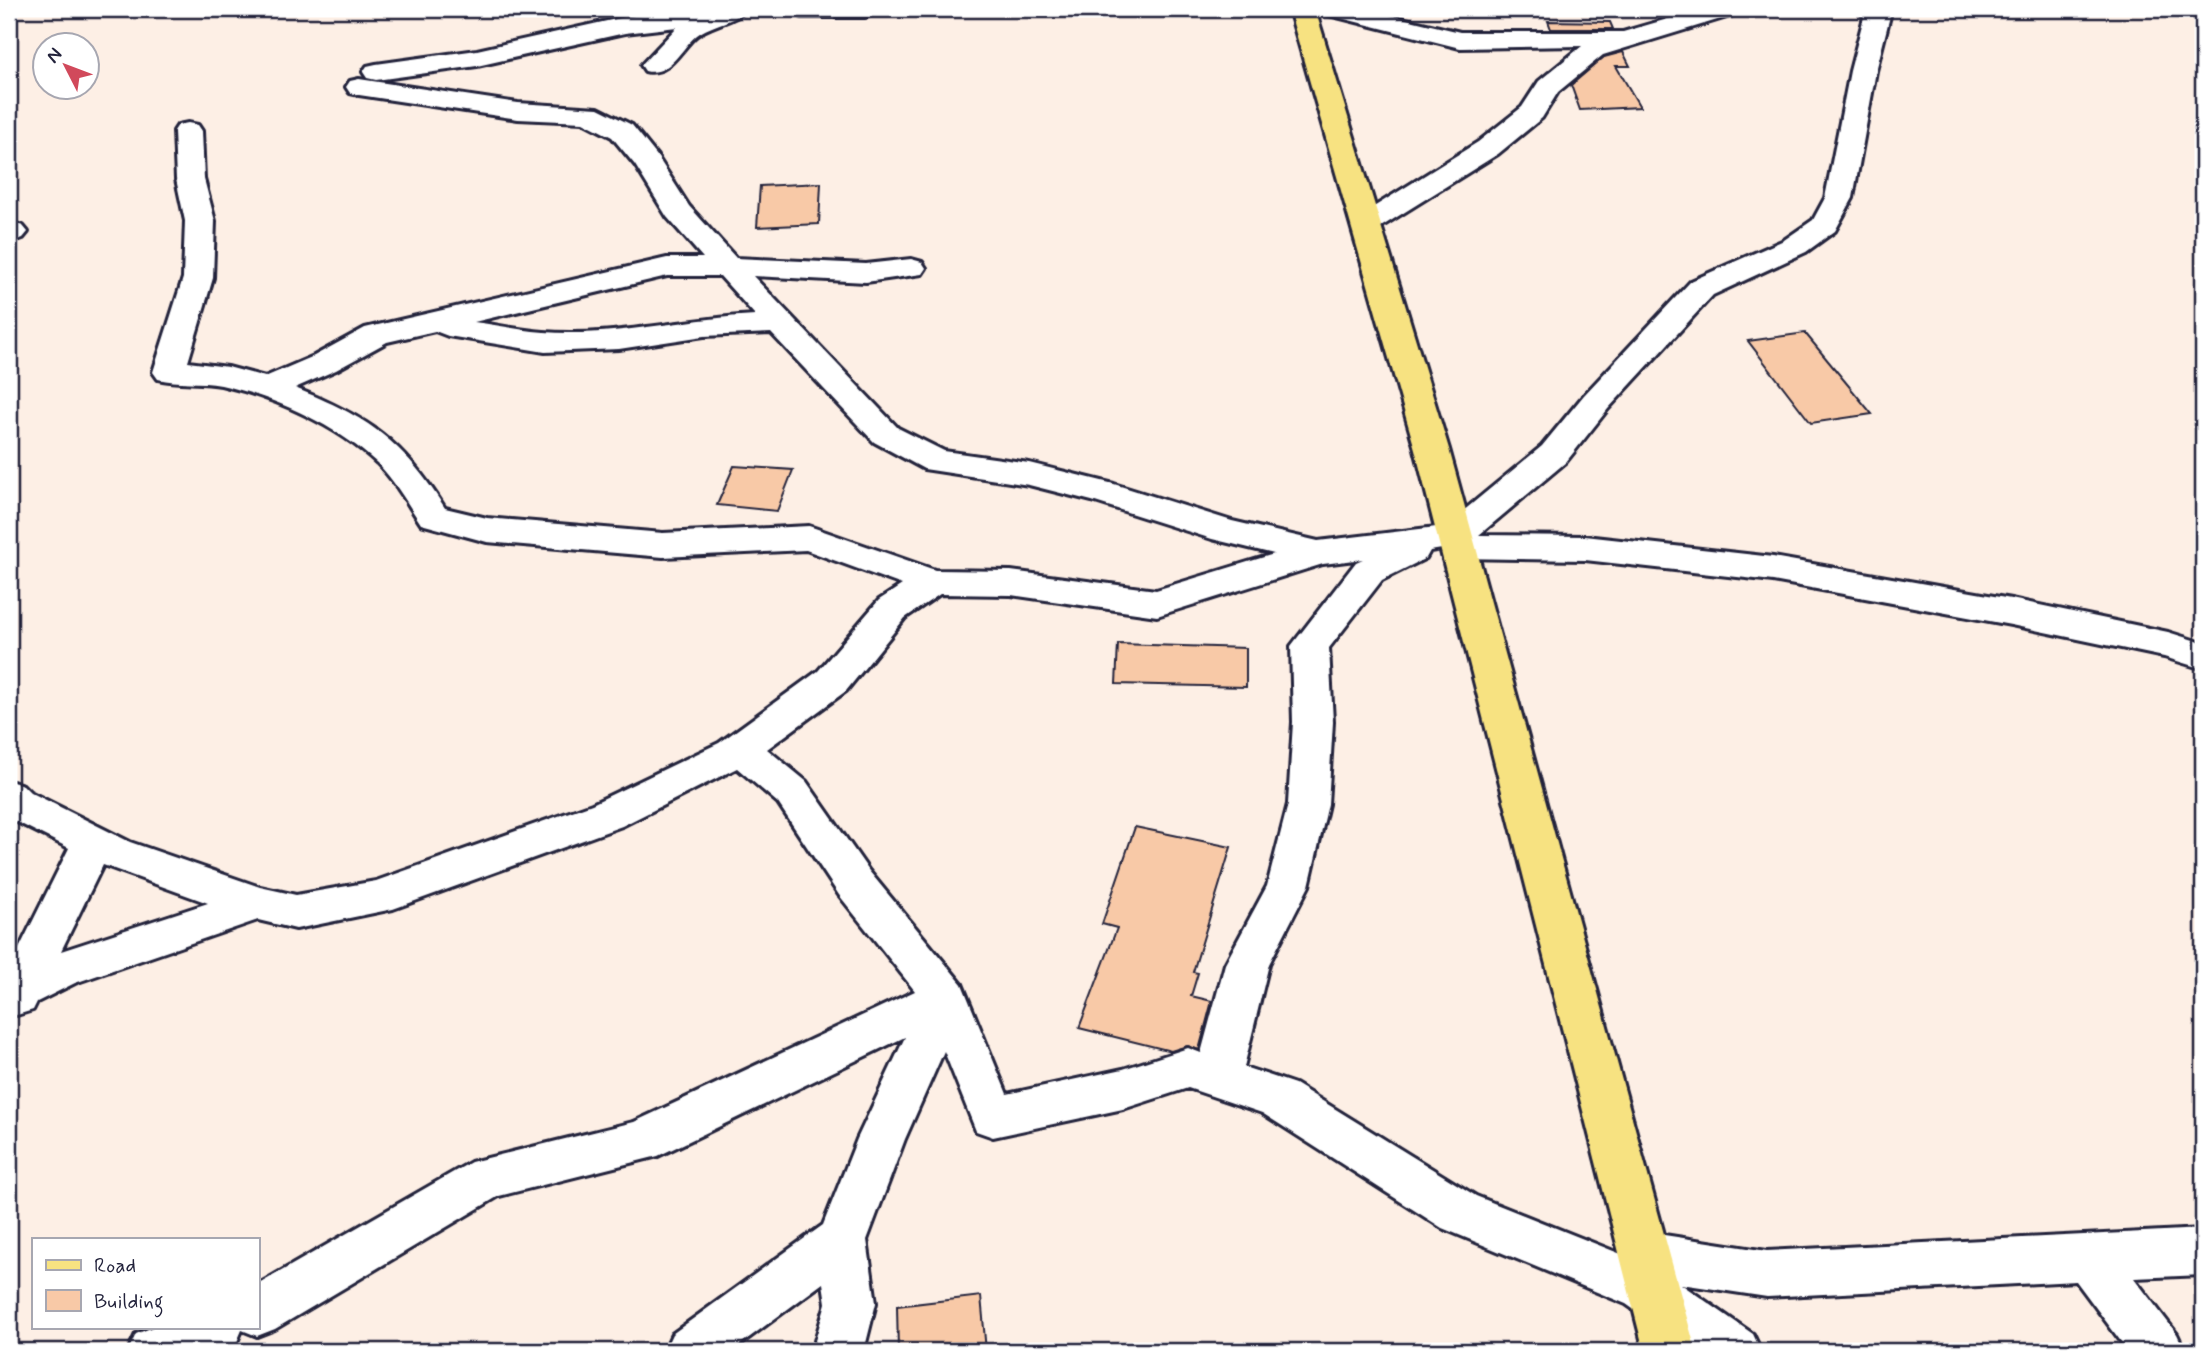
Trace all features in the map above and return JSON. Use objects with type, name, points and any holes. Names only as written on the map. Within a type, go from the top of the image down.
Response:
[{"type":"main road","points":[[1302,9],[1366,224],[1670,1351]]},
{"type":"street","points":[[802,9],[865,9]]},
{"type":"street","points":[[1334,9],[1460,40],[1636,37]]},
{"type":"street","points":[[1366,224],[1488,148],[1532,112],[1548,87],[1594,49],[1728,9]]},
{"type":"street","points":[[1218,1078],[1247,964],[1288,886],[1308,804],[1313,722],[1310,646],[1369,570],[1451,540],[1554,454],[1596,402],[1702,288],[1795,246],[1825,225],[1839,198],[1849,156],[1863,71],[1877,16],[1871,9]]},
{"type":"street","points":[[725,12],[625,25],[368,80],[518,111],[588,114],[622,131],[647,162],[677,211],[779,323],[886,435],[936,461],[1029,474],[1078,486],[1225,531],[1318,553]]},
{"type":"street","points":[[654,65],[689,29],[725,12]]},
{"type":"street","points":[[188,131],[190,179],[200,222],[198,278],[169,372],[206,372],[307,404],[380,448],[411,482],[432,516],[487,530],[663,545],[809,538],[932,582],[1011,583],[1157,603],[1318,553],[1451,540],[1585,548],[1773,569],[2011,611],[2168,645],[2203,656]]},
{"type":"street","points":[[266,389],[376,335],[667,267],[866,273],[911,268]]},
{"type":"street","points":[[425,324],[545,342],[619,339],[704,327],[779,323]]},
{"type":"street","points":[[9,796],[16,803],[115,853],[258,903],[296,912],[378,897],[607,815],[740,748],[832,681],[892,609],[932,582]]},
{"type":"street","points":[[740,748],[792,792],[854,883],[946,997],[993,1117],[1123,1089],[1188,1068],[1278,1098],[1459,1212],[1644,1287],[1650,1275]]},
{"type":"street","points":[[12,1001],[93,842]]},
{"type":"street","points":[[12,1001],[59,970],[258,903]]},
{"type":"street","points":[[838,1351],[851,1303],[842,1240],[881,1139],[946,997]]},
{"type":"street","points":[[259,1311],[488,1177],[641,1141],[946,997]]},
{"type":"street","points":[[690,1351],[842,1240]]},
{"type":"street","points":[[1650,1275],[1767,1274],[2203,1252]]},
{"type":"street","points":[[2088,1258],[2159,1351]]},
{"type":"street","points":[[1650,1275],[1735,1351]]},
{"type":"street","points":[[154,1351],[215,1328]]},
{"type":"building","points":[[1548,21],[1610,22],[1613,29],[1551,29]]},
{"type":"building","points":[[1623,52],[1630,66],[1616,66],[1640,107],[1580,110],[1571,85],[1604,57]]},
{"type":"building","points":[[821,183],[819,224],[757,227],[760,186]]},
{"type":"building","points":[[1805,333],[1872,414],[1811,423],[1748,341]]},
{"type":"building","points":[[734,466],[793,470],[777,511],[717,505]]},
{"type":"building","points":[[1118,644],[1246,648],[1246,687],[1116,684]]},
{"type":"building","points":[[1135,827],[1231,847],[1193,972],[1198,973],[1191,996],[1212,1001],[1199,1050],[1187,1046],[1171,1051],[1079,1028],[1117,928],[1102,924]]},
{"type":"building","points":[[981,1296],[986,1351],[898,1351],[897,1306]]}]
